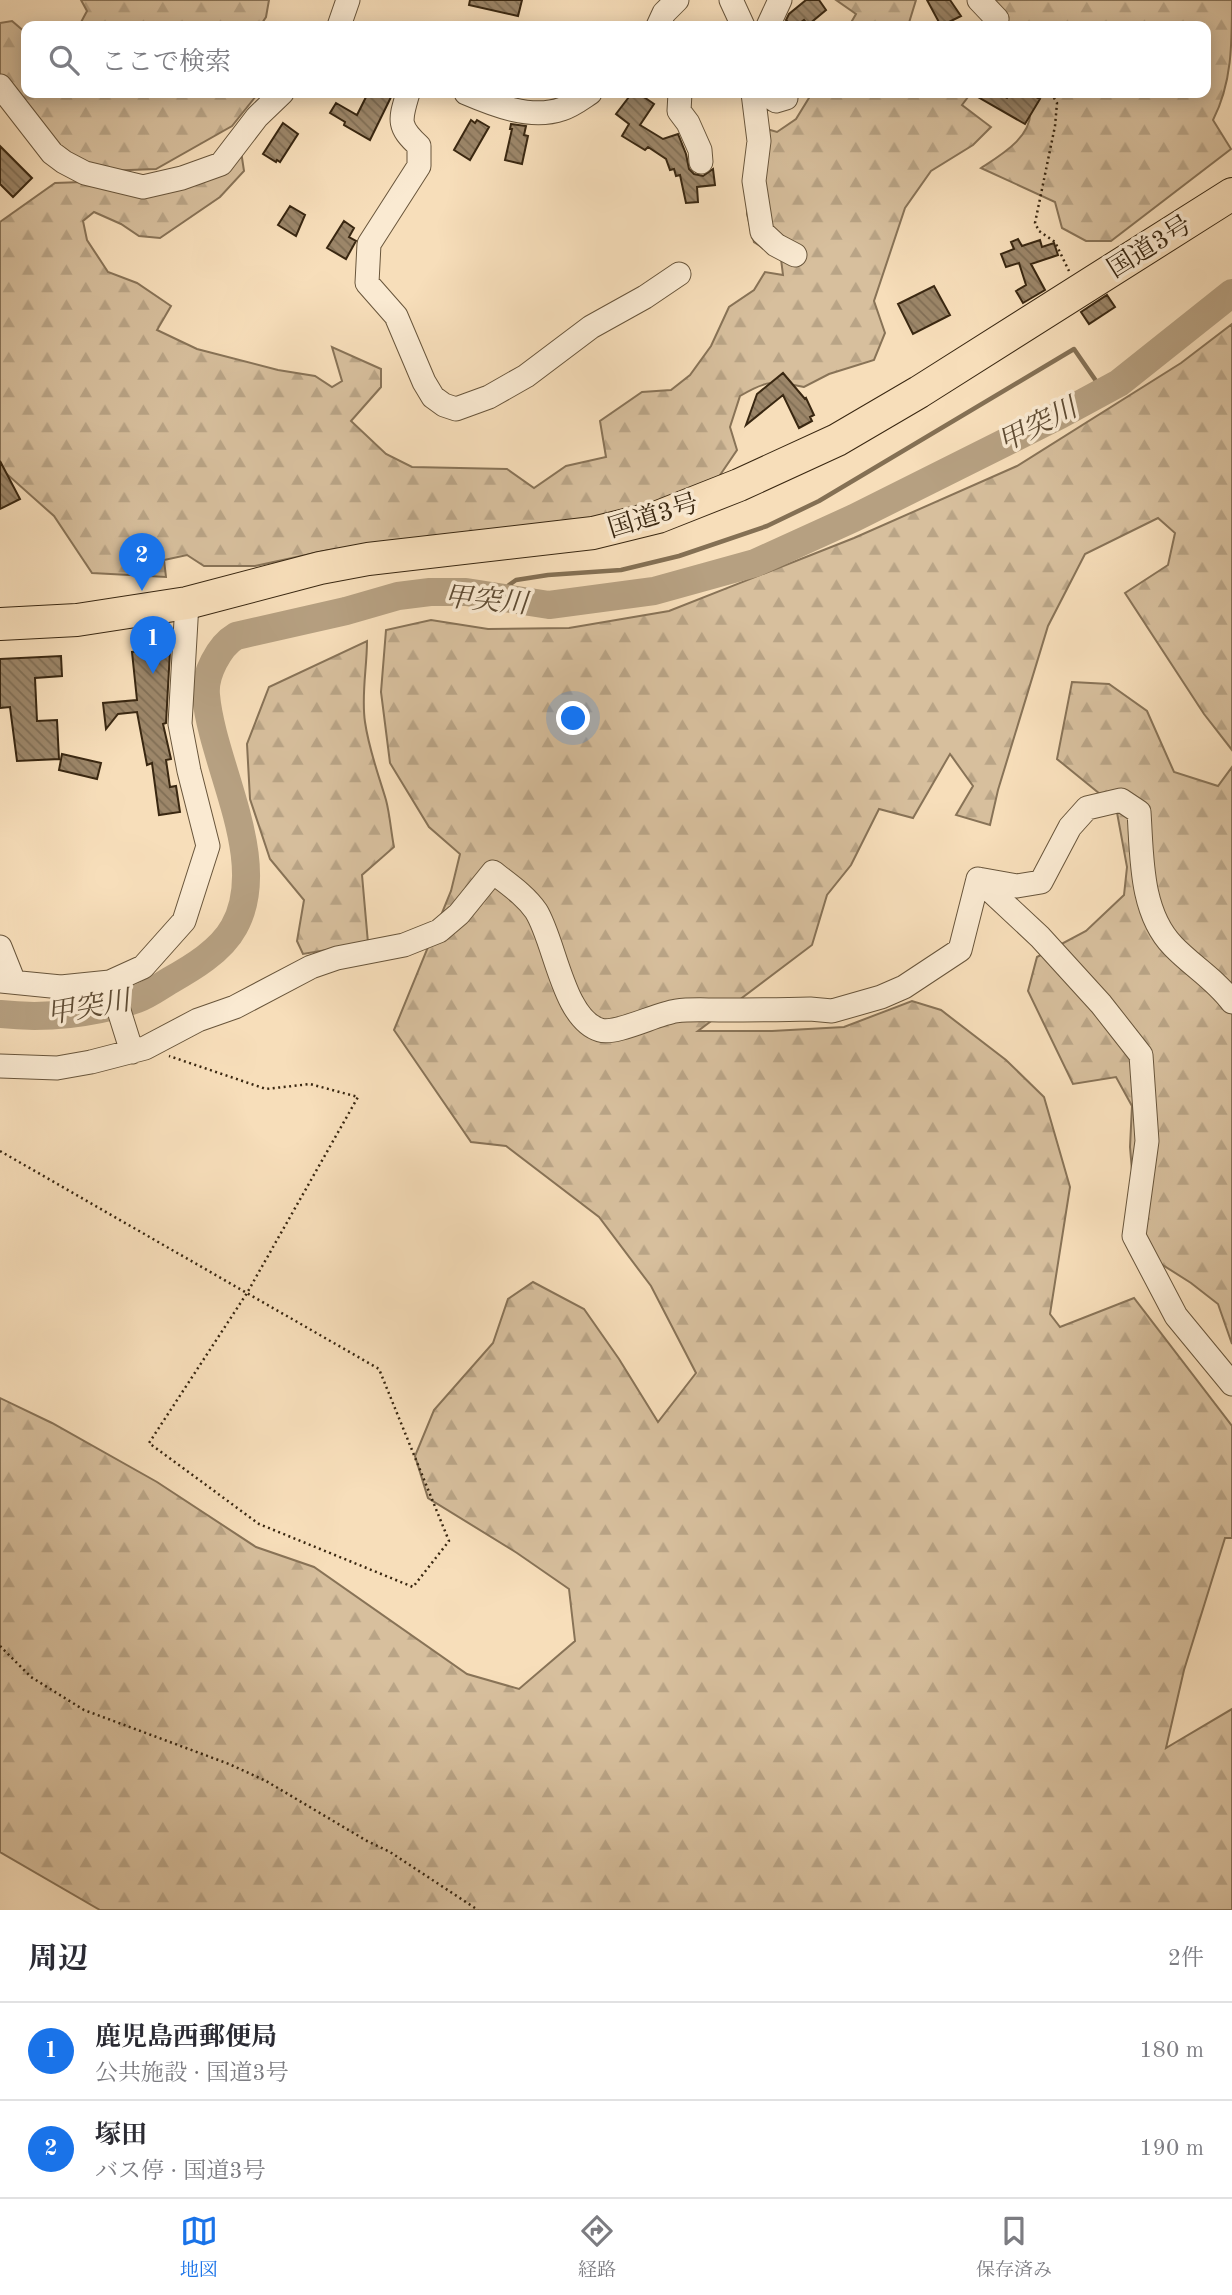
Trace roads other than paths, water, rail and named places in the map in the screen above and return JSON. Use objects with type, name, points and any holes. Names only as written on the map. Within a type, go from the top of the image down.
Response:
[{"type":"highway","name":"国道3号","points":[[0,624],[77,620],[187,603],[320,568],[368,559],[593,533],[658,517],[739,485],[837,440],[919,392],[1232,194]]},
{"type":"street","points":[[341,21],[348,0]]},
{"type":"street","points":[[648,0],[658,21]]},
{"type":"street","points":[[660,21],[664,13],[677,0]]},
{"type":"street","points":[[731,0],[741,21]]},
{"type":"street","points":[[770,21],[780,0]]},
{"type":"street","points":[[979,0],[996,21]]},
{"type":"street","points":[[0,86],[52,153],[64,162],[85,173],[143,187],[182,178],[221,164],[257,117],[277,98]]},
{"type":"street","points":[[407,98],[401,117],[404,131],[419,146],[419,166],[369,244],[367,283],[396,316],[424,382],[433,397],[444,405],[456,409],[489,397],[526,376],[591,327],[645,297],[679,274]]},
{"type":"street","points":[[479,98],[512,111],[546,112],[561,110],[581,98]]},
{"type":"street","points":[[680,98],[679,111],[688,123],[700,150],[701,162]]},
{"type":"street","points":[[754,98],[760,141],[754,181],[762,232],[776,245],[795,255]]},
{"type":"street","points":[[0,947],[7,981],[61,987],[110,982],[143,967],[184,921],[208,846],[180,724],[187,603]]},
{"type":"street","points":[[978,879],[1017,886],[1041,882],[1070,827],[1087,808],[1121,800],[1139,812],[1146,893],[1162,932],[1172,946],[1218,984],[1232,1002]]},
{"type":"street","points":[[0,1066],[57,1068],[139,1050],[198,1020],[235,1007],[311,967],[337,958],[404,945],[439,931],[459,914],[492,872],[533,906],[548,937],[557,971],[575,1008],[588,1026],[603,1032],[617,1030],[678,1010],[832,1011],[881,997],[904,987],[960,950],[978,879]]},
{"type":"street","points":[[978,879],[1040,937],[1101,1004],[1141,1055],[1147,1141],[1134,1236],[1176,1316],[1232,1384]]},
{"type":"street","points":[[110,982],[139,1050]]},
{"type":"waterway","name":"甲突川","points":[[0,1014],[69,1014],[137,999],[205,958],[222,944],[234,927],[244,901],[246,873],[243,843],[210,722],[206,687],[210,670],[219,654],[236,636],[398,596],[430,592],[466,592],[549,605],[654,591],[755,563],[854,518],[1119,383],[1232,293]]},
{"type":"waterway","points":[[500,598],[516,580],[621,570],[679,556],[767,526],[819,501],[1074,349],[1103,391]]},
{"type":"place","name":"塚田","points":[[142,591]]},
{"type":"place","name":"鹿児島西郵便局","points":[[153,674]]}]
